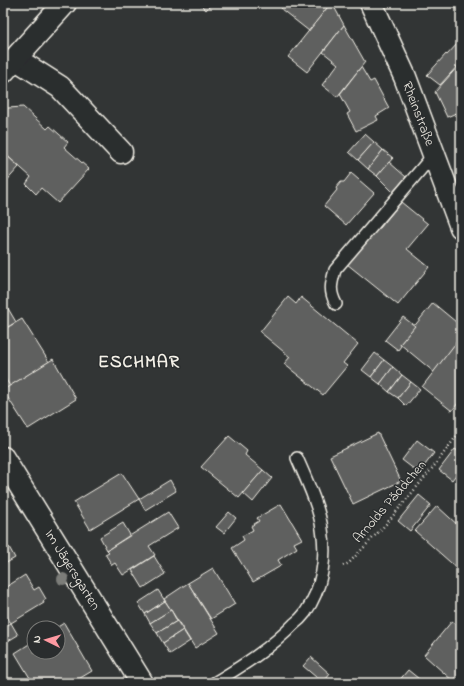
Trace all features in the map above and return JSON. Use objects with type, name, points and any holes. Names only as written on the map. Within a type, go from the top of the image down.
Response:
[{"type":"street","points":[[65,3],[9,65],[60,87],[121,152]]},
{"type":"street","name":"Rheinstraße","points":[[371,3],[404,77],[461,227]]},
{"type":"street","name":"Im Jägersgarten","points":[[3,458],[142,683]]},
{"type":"lane","points":[[336,304],[331,289],[331,282],[335,270],[434,154]]},
{"type":"lane","points":[[214,683],[270,646],[305,614],[323,571],[325,550],[322,527],[312,493],[297,458]]},
{"type":"path","name":"Arnolds Päddchen","points":[[323,571],[337,570],[349,563],[387,523],[461,430]]},
{"type":"building","points":[[199,3],[213,3],[206,10]]},
{"type":"building","points":[[286,3],[331,3],[309,31],[281,9]]},
{"type":"building","points":[[331,3],[344,25],[307,72],[288,57]]},
{"type":"building","points":[[344,25],[365,62],[337,97],[322,85],[338,64],[323,52]]},
{"type":"building","points":[[458,43],[461,46],[461,62],[440,85],[427,75]]},
{"type":"building","points":[[460,64],[461,111],[447,117],[435,92]]},
{"type":"building","points":[[361,67],[370,82],[374,80],[389,108],[376,116],[378,120],[356,131],[347,114],[350,112],[340,94]]},
{"type":"building","points":[[23,107],[47,129],[50,126],[68,142],[64,147],[89,169],[58,203],[41,188],[36,194],[26,184],[31,177],[3,152],[3,113],[8,108]]},
{"type":"building","points":[[365,134],[374,142],[358,160],[349,152]]},
{"type":"building","points":[[374,142],[383,150],[368,169],[358,160]]},
{"type":"building","points":[[383,150],[393,158],[377,176],[368,169]]},
{"type":"building","points":[[3,152],[19,167],[3,185]]},
{"type":"building","points":[[389,162],[406,177],[393,192],[377,176]]},
{"type":"building","points":[[351,173],[374,193],[346,225],[324,206],[337,190],[336,188],[341,182],[344,182]]},
{"type":"building","points":[[401,202],[428,224],[407,249],[429,267],[398,305],[347,264],[377,226],[380,228]]},
{"type":"building","points":[[288,297],[296,304],[301,297],[358,344],[343,363],[347,366],[323,395],[284,364],[290,357],[260,332]]},
{"type":"building","points":[[3,300],[16,322],[3,330]]},
{"type":"building","points":[[433,303],[456,322],[458,320],[461,323],[461,337],[434,372],[400,344]]},
{"type":"building","points":[[403,317],[415,326],[400,344],[401,346],[398,350],[385,340]]},
{"type":"building","points":[[22,319],[49,362],[10,386],[3,375],[3,330]]},
{"type":"building","points":[[458,340],[461,342],[461,399],[452,411],[422,387]]},
{"type":"building","points":[[375,353],[384,360],[371,377],[362,370]]},
{"type":"building","points":[[53,359],[76,399],[28,429],[3,390]]},
{"type":"building","points":[[384,360],[393,367],[380,384],[371,377]]},
{"type":"building","points":[[393,367],[402,375],[389,392],[380,384]]},
{"type":"building","points":[[402,375],[411,382],[398,398],[389,392]]},
{"type":"building","points":[[411,382],[420,389],[406,406],[398,398]]},
{"type":"building","points":[[378,433],[401,481],[353,504],[330,456]]},
{"type":"building","points":[[229,436],[247,451],[245,455],[263,470],[239,498],[201,467]]},
{"type":"building","points":[[417,440],[434,453],[419,473],[402,460]]},
{"type":"building","points":[[455,449],[461,453],[461,468],[452,480],[439,470]]},
{"type":"building","points":[[263,470],[272,478],[253,502],[243,493]]},
{"type":"building","points":[[122,473],[139,499],[90,529],[74,502]]},
{"type":"building","points":[[170,480],[176,491],[145,510],[139,499]]},
{"type":"building","points":[[419,495],[431,505],[410,531],[398,521]]},
{"type":"building","points":[[281,504],[302,539],[294,543],[297,548],[278,560],[281,565],[279,567],[253,582],[232,548],[244,540],[242,536],[253,530],[251,526],[259,521],[257,518]]},
{"type":"building","points":[[437,506],[461,528],[461,568],[459,570],[415,531]]},
{"type":"building","points":[[168,512],[178,528],[149,546],[155,555],[123,575],[115,563],[112,565],[105,554],[109,552],[107,550]]},
{"type":"building","points":[[229,512],[236,518],[224,533],[216,527]]},
{"type":"building","points":[[123,523],[130,535],[107,550],[100,537]]},
{"type":"building","points":[[9,547],[15,558],[3,565],[3,550]]},
{"type":"building","points":[[154,556],[165,574],[143,588],[132,570]]},
{"type":"building","points":[[213,568],[235,604],[211,619],[188,583]]},
{"type":"building","points":[[25,575],[34,590],[39,587],[46,599],[43,601],[44,603],[11,623],[3,610],[3,589]]},
{"type":"building","points":[[188,583],[219,633],[195,648],[164,599]]},
{"type":"building","points":[[158,590],[165,601],[145,614],[138,603]]},
{"type":"building","points":[[165,601],[171,610],[150,623],[145,614]]},
{"type":"building","points":[[171,610],[177,621],[157,633],[150,623]]},
{"type":"building","points":[[177,621],[183,630],[163,643],[157,633]]},
{"type":"building","points":[[452,621],[461,628],[461,683],[455,683],[424,655]]},
{"type":"building","points":[[11,623],[18,635],[3,644],[3,628]]},
{"type":"building","points":[[66,626],[92,671],[72,683],[33,683],[15,653],[26,646],[26,660],[66,660]]},
{"type":"building","points":[[183,630],[190,641],[170,654],[163,643]]},
{"type":"building","points":[[311,657],[330,674],[323,683],[303,666]]},
{"type":"building","points":[[408,670],[424,683],[397,683]]},
{"type":"district","name":"ESCHMAR","points":[[139,363]]}]
